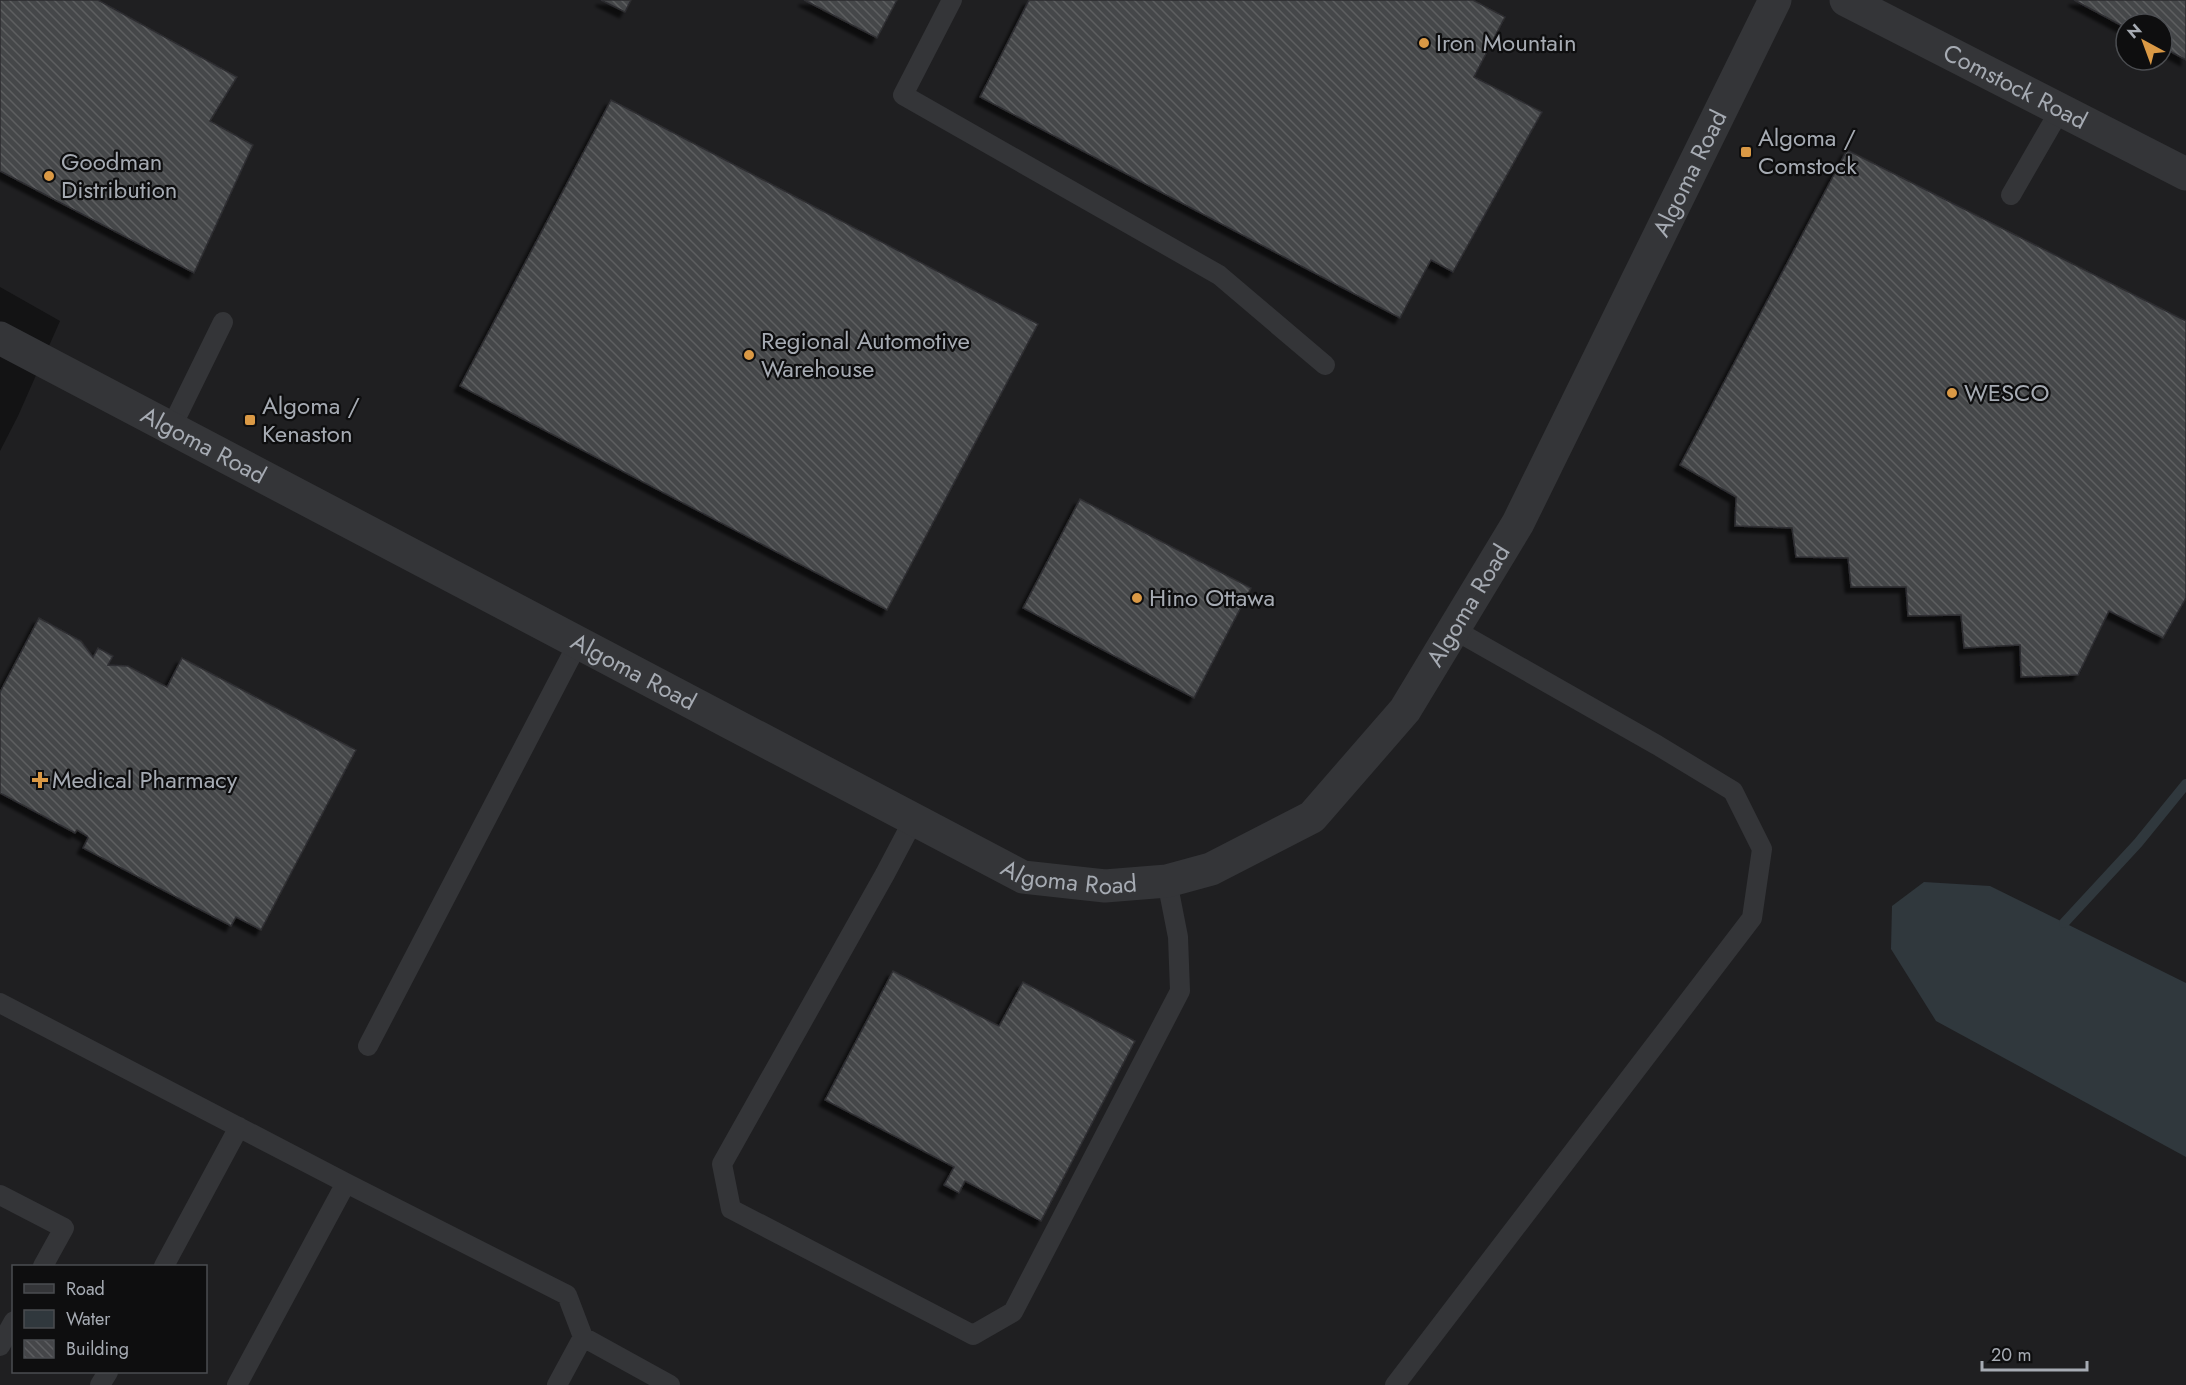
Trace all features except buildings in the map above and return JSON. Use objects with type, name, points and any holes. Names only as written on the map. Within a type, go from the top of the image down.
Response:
[{"type":"street","name":"Algoma Road","points":[[0,338],[1023,877],[1105,886],[1167,881],[1211,869],[1312,817],[1406,710],[1518,522],[1775,0]]},
{"type":"street","name":"Comstock Road","points":[[1846,0],[2186,174]]},
{"type":"lane","points":[[952,0],[903,95],[1219,275],[1325,365]]},
{"type":"lane","points":[[2011,195],[2060,110]]},
{"type":"lane","points":[[171,428],[223,322]]},
{"type":"lane","points":[[1395,1385],[1752,918],[1762,849],[1733,791],[1453,629]]},
{"type":"lane","points":[[368,1047],[578,642]]},
{"type":"lane","points":[[914,819],[722,1164],[730,1209],[973,1335],[1013,1312],[1180,991],[1178,937],[1167,881]]},
{"type":"lane","points":[[0,1003],[567,1295],[583,1337],[670,1385]]},
{"type":"lane","points":[[165,1265],[239,1127]]},
{"type":"lane","points":[[237,1385],[346,1183]]},
{"type":"lane","points":[[0,1195],[64,1228],[44,1265]]},
{"type":"lane","points":[[0,1346],[12,1325]]},
{"type":"lane","points":[[557,1385],[583,1337]]},
{"type":"shaded area","points":[[0,0],[2186,0],[2186,1385],[0,1385],[0,451],[60,321],[0,287]]},
{"type":"water","points":[[1924,882],[1990,886],[2186,983],[2186,1157],[1936,1021],[1891,949],[1892,906]]},
{"type":"waterway","points":[[2064,923],[2138,843],[2186,784]]},
{"type":"place","name":"Iron Mountain","points":[[1424,43]]},
{"type":"place","name":"Algoma / Comstock","points":[[1746,152]]},
{"type":"place","name":"Goodman Distribution","points":[[49,176]]},
{"type":"place","name":"Regional Automotive Warehouse","points":[[749,355]]},
{"type":"place","name":"WESCO","points":[[1952,393]]},
{"type":"place","name":"Algoma / Kenaston","points":[[250,420]]},
{"type":"place","name":"Hino Ottawa","points":[[1137,598]]},
{"type":"place","name":"Medical Pharmacy","points":[[40,780]]}]
